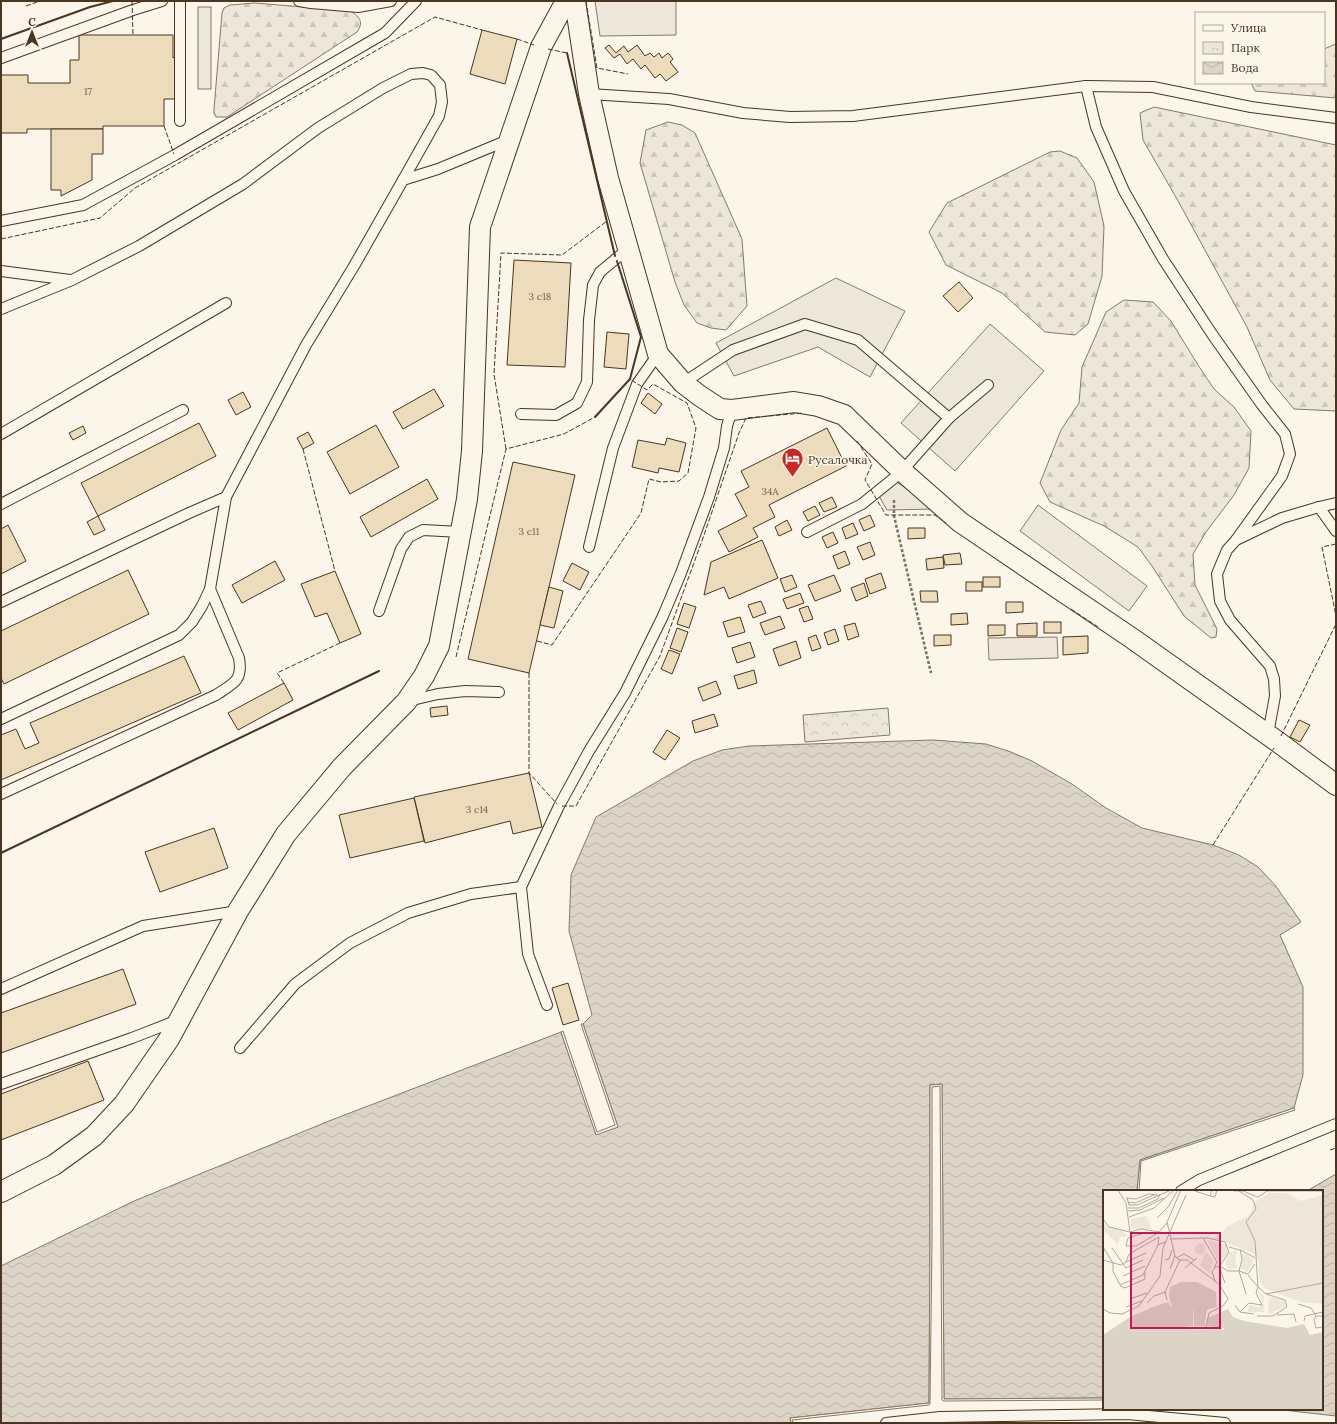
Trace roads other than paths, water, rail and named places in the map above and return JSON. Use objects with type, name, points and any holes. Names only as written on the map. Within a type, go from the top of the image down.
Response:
[{"type":"street","points":[[1,1192],[54,1164],[94,1136],[124,1104],[169,1039],[238,911],[286,834],[342,767],[406,702],[424,676],[439,646],[462,532],[472,451],[480,227],[508,140],[541,47],[566,1]]},
{"type":"street","points":[[575,1],[589,94],[608,178],[658,354],[684,382],[700,396],[720,409],[732,410],[794,402],[818,406],[844,415],[898,475],[960,522],[1133,639],[1268,734],[1336,785]]},
{"type":"lane","points":[[1,58],[162,1]]},
{"type":"lane","points":[[180,1],[180,121]]},
{"type":"lane","points":[[298,1],[358,6],[391,1]]},
{"type":"lane","points":[[1,222],[83,205],[90,202],[175,155],[385,33],[416,1]]},
{"type":"lane","points":[[1,309],[72,280],[139,246],[243,184],[318,128],[383,88],[411,74],[423,73],[431,75],[440,85],[442,102],[439,116],[354,266],[306,345],[226,497],[210,589],[192,622],[179,635],[1,719]]},
{"type":"lane","points":[[589,94],[669,99],[743,113],[806,117],[854,116],[1086,86],[1153,87],[1251,107],[1336,118]]},
{"type":"lane","points":[[1086,86],[1096,127],[1124,191],[1163,259],[1212,334],[1285,434],[1290,454],[1282,476],[1236,540],[1227,550],[1216,574],[1220,601],[1230,620],[1270,666],[1274,679],[1276,696],[1268,734]]},
{"type":"lane","points":[[403,180],[438,168],[508,140]]},
{"type":"lane","points":[[521,414],[556,415],[577,403],[587,382],[589,320],[593,285],[600,272],[629,248]]},
{"type":"lane","points":[[1,271],[72,280]]},
{"type":"lane","points":[[1,434],[226,303]]},
{"type":"lane","points":[[684,382],[733,350],[806,324],[858,340],[949,418]]},
{"type":"lane","points":[[589,547],[614,448],[637,384],[658,354]]},
{"type":"lane","points":[[806,532],[862,504],[898,475],[949,418],[988,385]]},
{"type":"lane","points":[[1,504],[183,410]]},
{"type":"lane","points":[[547,1005],[528,954],[521,887],[558,806],[589,751],[625,693],[663,616],[710,497],[724,448],[727,426],[732,410]]},
{"type":"lane","points":[[1,602],[226,497]]},
{"type":"lane","points":[[1236,540],[1282,518],[1336,503]]},
{"type":"lane","points":[[1319,507],[1336,531]]},
{"type":"lane","points":[[379,611],[401,549],[409,537],[423,530],[462,532]]},
{"type":"lane","points":[[1,794],[216,695],[234,683],[240,676],[241,669],[239,658],[210,589]]},
{"type":"lane","points":[[406,702],[438,694],[465,691],[499,692]]},
{"type":"lane","points":[[240,1048],[295,984],[350,943],[408,913],[471,894],[521,887]]},
{"type":"lane","points":[[1,989],[143,926],[238,911]]},
{"type":"lane","points":[[1,1084],[132,1038],[180,1019]]},
{"type":"lane","points":[[1183,1190],[1198,1180],[1336,1124]]},
{"type":"lane","points":[[886,1423],[940,1417],[1128,1411],[1225,1423]]},
{"type":"water","points":[[933,740],[986,744],[1032,761],[1072,784],[1106,808],[1142,828],[1213,845],[1239,855],[1258,867],[1275,885],[1301,922],[1280,935],[1303,987],[1303,1075],[1294,1108],[1140,1160],[1137,1190],[1103,1190],[1103,1398],[944,1399],[942,1084],[930,1085],[929,1403],[790,1418],[791,1423],[1,1423],[1,1266],[134,1201],[329,1121],[561,1032],[596,1134],[618,1127],[583,1024],[592,1015],[569,931],[571,875],[596,817],[693,761],[722,750],[749,746]]},
{"type":"water","points":[[1336,1174],[1336,1416],[1283,1410],[1323,1410],[1323,1190],[1309,1190]]},
{"type":"place","name":"Русалочка","points":[[792,478]]}]
